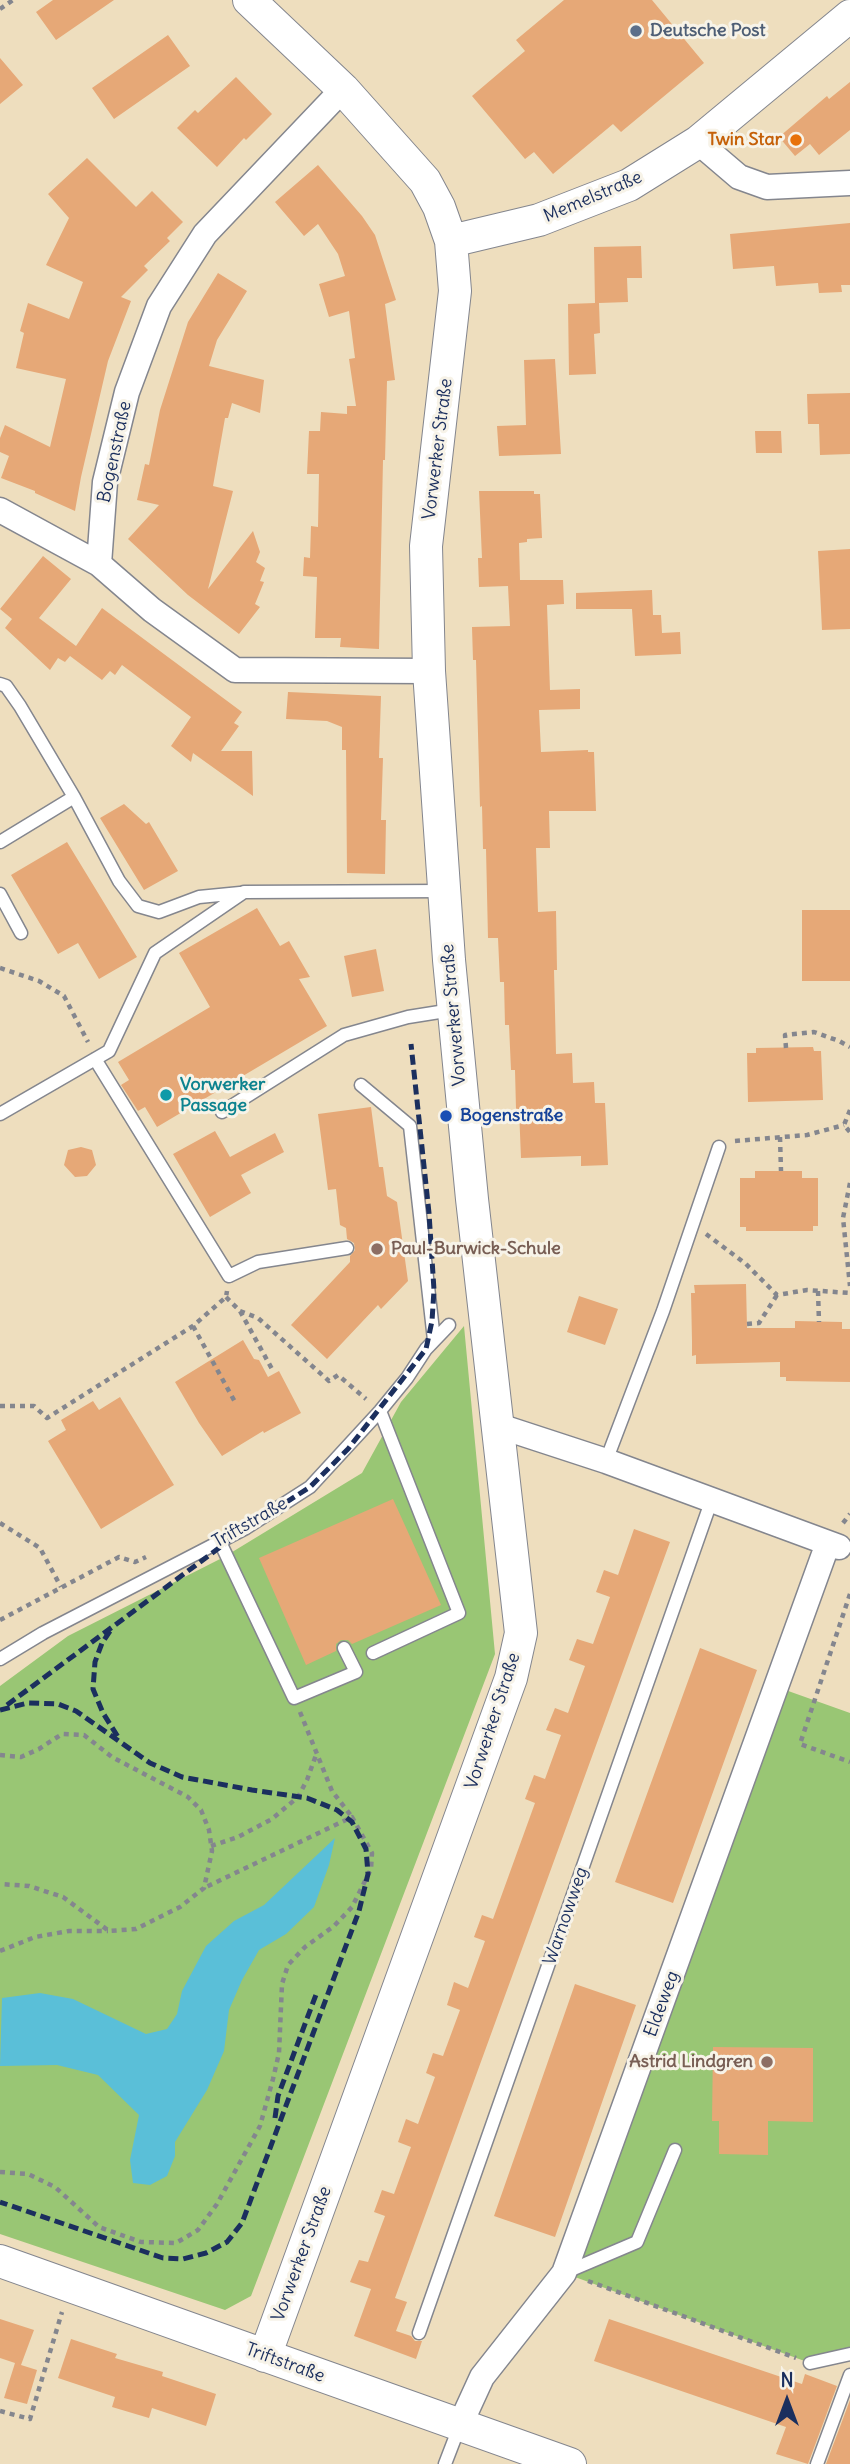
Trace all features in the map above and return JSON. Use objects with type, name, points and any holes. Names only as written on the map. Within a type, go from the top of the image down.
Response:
[{"type":"street","name":"Vorwerker Straße","points":[[248,0],[344,89],[425,181],[439,207],[451,241],[455,291],[426,546],[429,671],[444,891],[472,1199],[521,1633],[511,1678],[265,2356]]},
{"type":"street","name":"Memelstraße","points":[[451,241],[540,220],[629,185],[698,142],[850,16]]},
{"type":"street","name":"Bogenstraße","points":[[99,564],[105,482],[127,392],[159,306],[205,234],[344,89]]},
{"type":"street","points":[[698,142],[739,177],[767,187],[850,183]]},
{"type":"street","points":[[0,510],[99,564],[152,610],[235,670],[429,671]]},
{"type":"street","points":[[499,1426],[712,1499]]},
{"type":"street","name":"Eldeweg","points":[[460,2424],[482,2377],[564,2273],[807,1601],[833,1545],[712,1499]]},
{"type":"street","name":"Triftstraße","points":[[0,2261],[570,2464]]},
{"type":"lane","points":[[0,684],[5,686],[20,706],[74,797],[119,881],[138,906],[159,912],[199,897],[244,892],[444,891]]},
{"type":"lane","points":[[0,842],[74,797]]},
{"type":"lane","points":[[0,1114],[109,1051],[155,953],[244,892]]},
{"type":"lane","points":[[0,894],[21,933]]},
{"type":"lane","points":[[222,1112],[344,1035],[408,1017],[454,1010]]},
{"type":"lane","points":[[96,1059],[229,1276],[258,1262],[347,1248]]},
{"type":"lane","points":[[362,1085],[410,1126],[434,1340]]},
{"type":"lane","points":[[606,1461],[694,1224],[719,1147]]},
{"type":"lane","name":"Triftstraße","points":[[0,1659],[43,1633],[246,1528],[310,1487],[380,1411],[434,1340],[449,1325]]},
{"type":"lane","points":[[373,1653],[459,1613],[380,1411]]},
{"type":"lane","name":"Warnowweg","points":[[419,2333],[712,1499]]},
{"type":"lane","points":[[220,1542],[294,1698],[356,1672],[344,1647]]},
{"type":"lane","points":[[564,2273],[637,2242],[675,2150]]},
{"type":"lane","points":[[810,2363],[850,2354]]},
{"type":"lane","points":[[817,2464],[850,2375]]},
{"type":"lane","points":[[445,2464],[460,2424]]},
{"type":"path","points":[[0,9],[13,0]]},
{"type":"path","points":[[0,968],[39,981],[64,996],[96,1059]]},
{"type":"path","points":[[786,1048],[785,1035],[814,1032],[850,1047]]},
{"type":"path","points":[[844,1125],[850,1110]]},
{"type":"path","points":[[844,1125],[850,1132]]},
{"type":"path","points":[[719,1147],[740,1139],[807,1135],[844,1125]]},
{"type":"path","points":[[780,1137],[780,1171]]},
{"type":"path","points":[[850,1183],[843,1218],[850,1286]]},
{"type":"path","points":[[694,1224],[746,1264],[777,1295]]},
{"type":"path","points":[[0,1406],[34,1406],[47,1418],[193,1326],[226,1297],[229,1276]]},
{"type":"path","points":[[777,1295],[818,1291],[850,1293]]},
{"type":"path","points":[[818,1291],[819,1322]]},
{"type":"path","points":[[747,1324],[759,1322],[777,1295]]},
{"type":"path","points":[[226,1297],[240,1311],[272,1369]]},
{"type":"path","points":[[240,1311],[258,1318],[329,1381],[338,1375],[380,1411]]},
{"type":"path","points":[[193,1326],[235,1402]]},
{"type":"path","points":[[357,1409],[366,1399]]},
{"type":"path","points":[[0,1523],[40,1548],[61,1587]]},
{"type":"path","points":[[0,1620],[119,1557],[135,1562],[157,1551]]},
{"type":"path","points":[[850,1594],[800,1744],[850,1762]]},
{"type":"path","points":[[0,2172],[28,2174],[55,2187],[99,2227],[141,2242],[176,2243],[198,2230],[217,2204],[260,2126],[274,2079],[282,1984],[288,1965],[305,1947],[334,1926],[352,1906],[371,1869],[372,1853],[352,1817],[332,1791],[294,1698]]},
{"type":"path","points":[[0,1755],[21,1757],[62,1734],[84,1735],[112,1757],[188,1797],[201,1810],[209,1830],[211,1846],[204,1888]]},
{"type":"path","points":[[211,1846],[238,1837],[272,1819],[298,1797],[316,1755]]},
{"type":"path","points":[[0,1951],[35,1937],[58,1933],[136,1929],[180,1907],[204,1888],[352,1817]]},
{"type":"path","points":[[0,1884],[29,1886],[62,1897],[109,1931]]},
{"type":"path","points":[[564,2273],[810,2363]]},
{"type":"path","points":[[0,2411],[30,2419],[70,2285]]},
{"type":"green space","points":[[464,1326],[495,1654],[251,2296],[225,2310],[0,2234],[0,1686],[68,1636],[224,1557],[362,1473],[401,1402]]},
{"type":"green space","points":[[777,1687],[850,1713],[850,2354],[810,2363],[564,2273]]},
{"type":"water","points":[[335,1838],[329,1865],[314,1907],[286,1934],[259,1950],[242,1980],[229,2010],[224,2051],[207,2090],[175,2142],[175,2156],[167,2176],[150,2185],[133,2183],[130,2160],[139,2115],[98,2075],[57,2065],[0,2066],[2,1998],[40,1993],[73,1999],[146,2034],[167,2029],[177,2014],[182,1991],[206,1946],[234,1921],[264,1905]]},
{"type":"building","points":[[53,0],[114,0],[56,40],[36,12]]},
{"type":"building","points":[[564,0],[652,0],[704,63],[621,132],[613,124],[553,174],[534,152],[525,159],[472,96],[525,51],[516,40]]},
{"type":"building","points":[[168,35],[190,66],[114,119],[92,88]]},
{"type":"building","points":[[0,58],[23,85],[0,104]]},
{"type":"building","points":[[236,77],[272,114],[246,140],[244,138],[217,167],[177,128],[195,110],[198,113]]},
{"type":"building","points":[[850,82],[850,130],[819,155],[810,144],[795,156],[779,137],[827,96],[829,99]]},
{"type":"building","points":[[87,158],[136,207],[152,191],[183,222],[167,238],[170,241],[144,266],[148,270],[121,297],[131,301],[108,361],[75,511],[1,478],[9,456],[0,452],[0,438],[5,425],[50,447],[66,379],[16,368],[24,333],[20,331],[28,303],[69,319],[83,282],[46,265],[69,218],[48,194]]},
{"type":"building","points":[[318,165],[375,235],[396,300],[385,304],[395,380],[387,381],[379,649],[340,647],[341,638],[315,638],[317,577],[303,576],[304,557],[310,558],[311,526],[318,527],[319,474],[307,474],[309,431],[320,431],[321,412],[347,414],[347,406],[356,406],[349,359],[355,358],[349,311],[329,317],[319,284],[345,276],[338,254],[318,224],[304,236],[275,202]]},
{"type":"building","points":[[850,223],[850,285],[841,285],[842,292],[819,293],[818,283],[776,286],[774,266],[733,269],[730,234]]},
{"type":"building","points":[[641,246],[642,278],[627,278],[628,302],[599,303],[600,333],[594,334],[596,374],[569,375],[568,304],[595,303],[594,247]]},
{"type":"building","points":[[218,273],[247,291],[217,340],[209,366],[264,380],[260,413],[232,403],[228,418],[225,418],[213,486],[233,491],[208,589],[253,531],[260,552],[256,562],[265,568],[260,581],[264,582],[255,604],[260,607],[239,634],[188,595],[128,539],[159,505],[137,500],[145,464],[149,465],[160,410],[188,322]]},
{"type":"building","points":[[555,359],[561,454],[499,456],[497,426],[526,425],[524,360]]},
{"type":"building","points":[[850,393],[850,454],[820,455],[819,424],[808,424],[807,394]]},
{"type":"building","points":[[755,431],[781,431],[782,453],[756,453]]},
{"type":"building","points":[[479,491],[534,491],[534,494],[540,494],[542,538],[527,539],[527,542],[519,543],[520,580],[563,580],[564,604],[547,605],[550,690],[580,689],[580,709],[539,710],[541,752],[594,752],[596,811],[549,811],[550,848],[536,848],[538,912],[556,911],[556,1054],[572,1053],[573,1083],[594,1082],[595,1103],[605,1103],[608,1165],[581,1166],[581,1156],[521,1158],[515,1070],[511,1070],[509,1025],[505,1025],[504,982],[500,982],[498,938],[488,938],[486,849],[483,849],[482,806],[480,807],[476,660],[473,660],[472,627],[510,626],[508,586],[479,587],[478,558],[482,558]]},
{"type":"building","points":[[850,549],[850,629],[822,630],[818,551]]},
{"type":"building","points":[[43,556],[71,579],[39,618],[76,646],[102,608],[242,712],[234,723],[239,726],[221,751],[252,751],[253,796],[193,753],[191,762],[171,746],[191,717],[122,665],[115,675],[110,671],[102,680],[70,656],[65,662],[58,658],[50,670],[5,628],[12,619],[0,609]]},
{"type":"building","points":[[652,590],[653,615],[661,615],[662,633],[680,632],[681,654],[635,656],[632,609],[576,609],[576,593]]},
{"type":"building","points":[[288,692],[381,696],[379,758],[383,758],[381,820],[386,820],[385,874],[347,873],[346,750],[342,750],[342,727],[327,721],[286,719]]},
{"type":"building","points":[[124,804],[146,824],[149,822],[178,871],[144,890],[100,818]]},
{"type":"building","points":[[67,842],[137,957],[99,979],[78,943],[58,954],[11,875]]},
{"type":"building","name":"Vorwerker Passage","points":[[257,908],[280,946],[289,941],[310,977],[299,979],[327,1026],[157,1127],[145,1107],[138,1111],[121,1085],[129,1080],[118,1062],[210,1007],[179,953]]},
{"type":"building","points":[[802,910],[850,910],[850,981],[802,981]]},
{"type":"building","points":[[376,949],[384,991],[352,997],[344,956]]},
{"type":"building","points":[[813,1047],[814,1051],[821,1051],[823,1100],[748,1102],[747,1053],[756,1053],[756,1048]]},
{"type":"building","points":[[371,1107],[379,1167],[383,1167],[387,1196],[397,1202],[408,1281],[381,1309],[378,1305],[327,1359],[291,1325],[350,1262],[350,1256],[355,1250],[354,1243],[347,1239],[346,1228],[340,1225],[336,1189],[328,1190],[318,1114]]},
{"type":"building","points":[[215,1131],[230,1157],[275,1133],[284,1152],[241,1175],[251,1193],[210,1217],[173,1154]]},
{"type":"building","points":[[81,1147],[92,1150],[96,1165],[87,1176],[75,1177],[64,1165],[68,1150]]},
{"type":"building","points":[[755,1171],[802,1171],[802,1178],[818,1178],[818,1226],[813,1226],[813,1231],[746,1231],[746,1227],[740,1227],[740,1178],[755,1178]]},
{"type":"building","points":[[746,1284],[747,1328],[795,1328],[795,1321],[842,1322],[842,1329],[850,1329],[850,1382],[786,1381],[786,1377],[780,1377],[780,1362],[696,1364],[696,1355],[692,1356],[691,1293],[695,1293],[694,1285]]},
{"type":"building","points":[[579,1296],[618,1309],[605,1345],[567,1332]]},
{"type":"building","points":[[243,1340],[268,1377],[279,1371],[301,1413],[264,1433],[263,1431],[222,1456],[175,1382]]},
{"type":"building","points":[[120,1397],[174,1485],[101,1529],[48,1441],[66,1430],[61,1420],[93,1401],[99,1410]]},
{"type":"building","points":[[393,1499],[441,1605],[352,1644],[348,1640],[341,1640],[336,1644],[336,1651],[306,1665],[259,1558]]},
{"type":"building","points":[[634,1529],[670,1542],[395,2298],[407,2302],[396,2331],[411,2336],[415,2341],[422,2341],[416,2359],[354,2336],[371,2289],[350,2282],[359,2260],[368,2262],[385,2216],[374,2212],[382,2190],[394,2194],[411,2147],[398,2142],[406,2119],[418,2124],[435,2077],[426,2073],[433,2053],[443,2056],[460,2010],[447,2005],[454,1982],[468,1988],[485,1941],[474,1937],[482,1915],[493,1919],[535,1803],[525,1799],[534,1775],[545,1779],[561,1735],[546,1730],[555,1708],[568,1713],[585,1666],[569,1660],[577,1639],[593,1644],[610,1597],[596,1592],[604,1570],[618,1575]]},
{"type":"building","points":[[700,1648],[757,1670],[673,1903],[615,1882]]},
{"type":"building","points":[[575,1984],[636,2005],[555,2237],[494,2216]]},
{"type":"building","points":[[713,2047],[813,2048],[813,2122],[768,2121],[768,2155],[719,2154],[719,2121],[712,2121]]},
{"type":"building","points":[[0,2319],[34,2330],[21,2365],[37,2370],[27,2404],[4,2398],[15,2363],[0,2358]]},
{"type":"building","points":[[609,2319],[802,2384],[805,2374],[837,2386],[808,2464],[776,2454],[786,2427],[594,2361]]},
{"type":"building","points":[[71,2339],[117,2354],[115,2358],[163,2372],[162,2376],[216,2394],[206,2426],[152,2408],[149,2418],[112,2407],[115,2397],[58,2378]]},
{"type":"building","points":[[850,2400],[850,2464],[826,2464]]},
{"type":"railway","points":[[7,1705],[246,1528],[310,1487],[348,1449],[426,1349],[432,1321],[434,1290],[429,1213],[411,1044]]},
{"type":"railway","points":[[110,1631],[95,1662],[93,1689],[103,1713],[118,1737]]},
{"type":"railway","points":[[0,1710],[28,1703],[58,1704],[76,1711],[150,1763],[182,1777],[307,1798],[337,1810],[352,1822],[366,1849],[368,1874],[359,1911],[242,2223],[227,2242],[206,2253],[183,2259],[163,2258],[0,2202]]},
{"type":"railway","points":[[275,2118],[278,2096],[317,1992]]},
{"type":"place","name":"Deutsche Post","points":[[636,31]]},
{"type":"place","name":"Twin Star","points":[[796,140]]},
{"type":"place","name":"Vorwerker Passage","points":[[166,1095]]},
{"type":"place","name":"Bogenstraße","points":[[446,1116]]},
{"type":"place","name":"Paul-Burwick-Schule","points":[[377,1249]]},
{"type":"place","name":"Astrid Lindgren","points":[[767,2062]]}]
